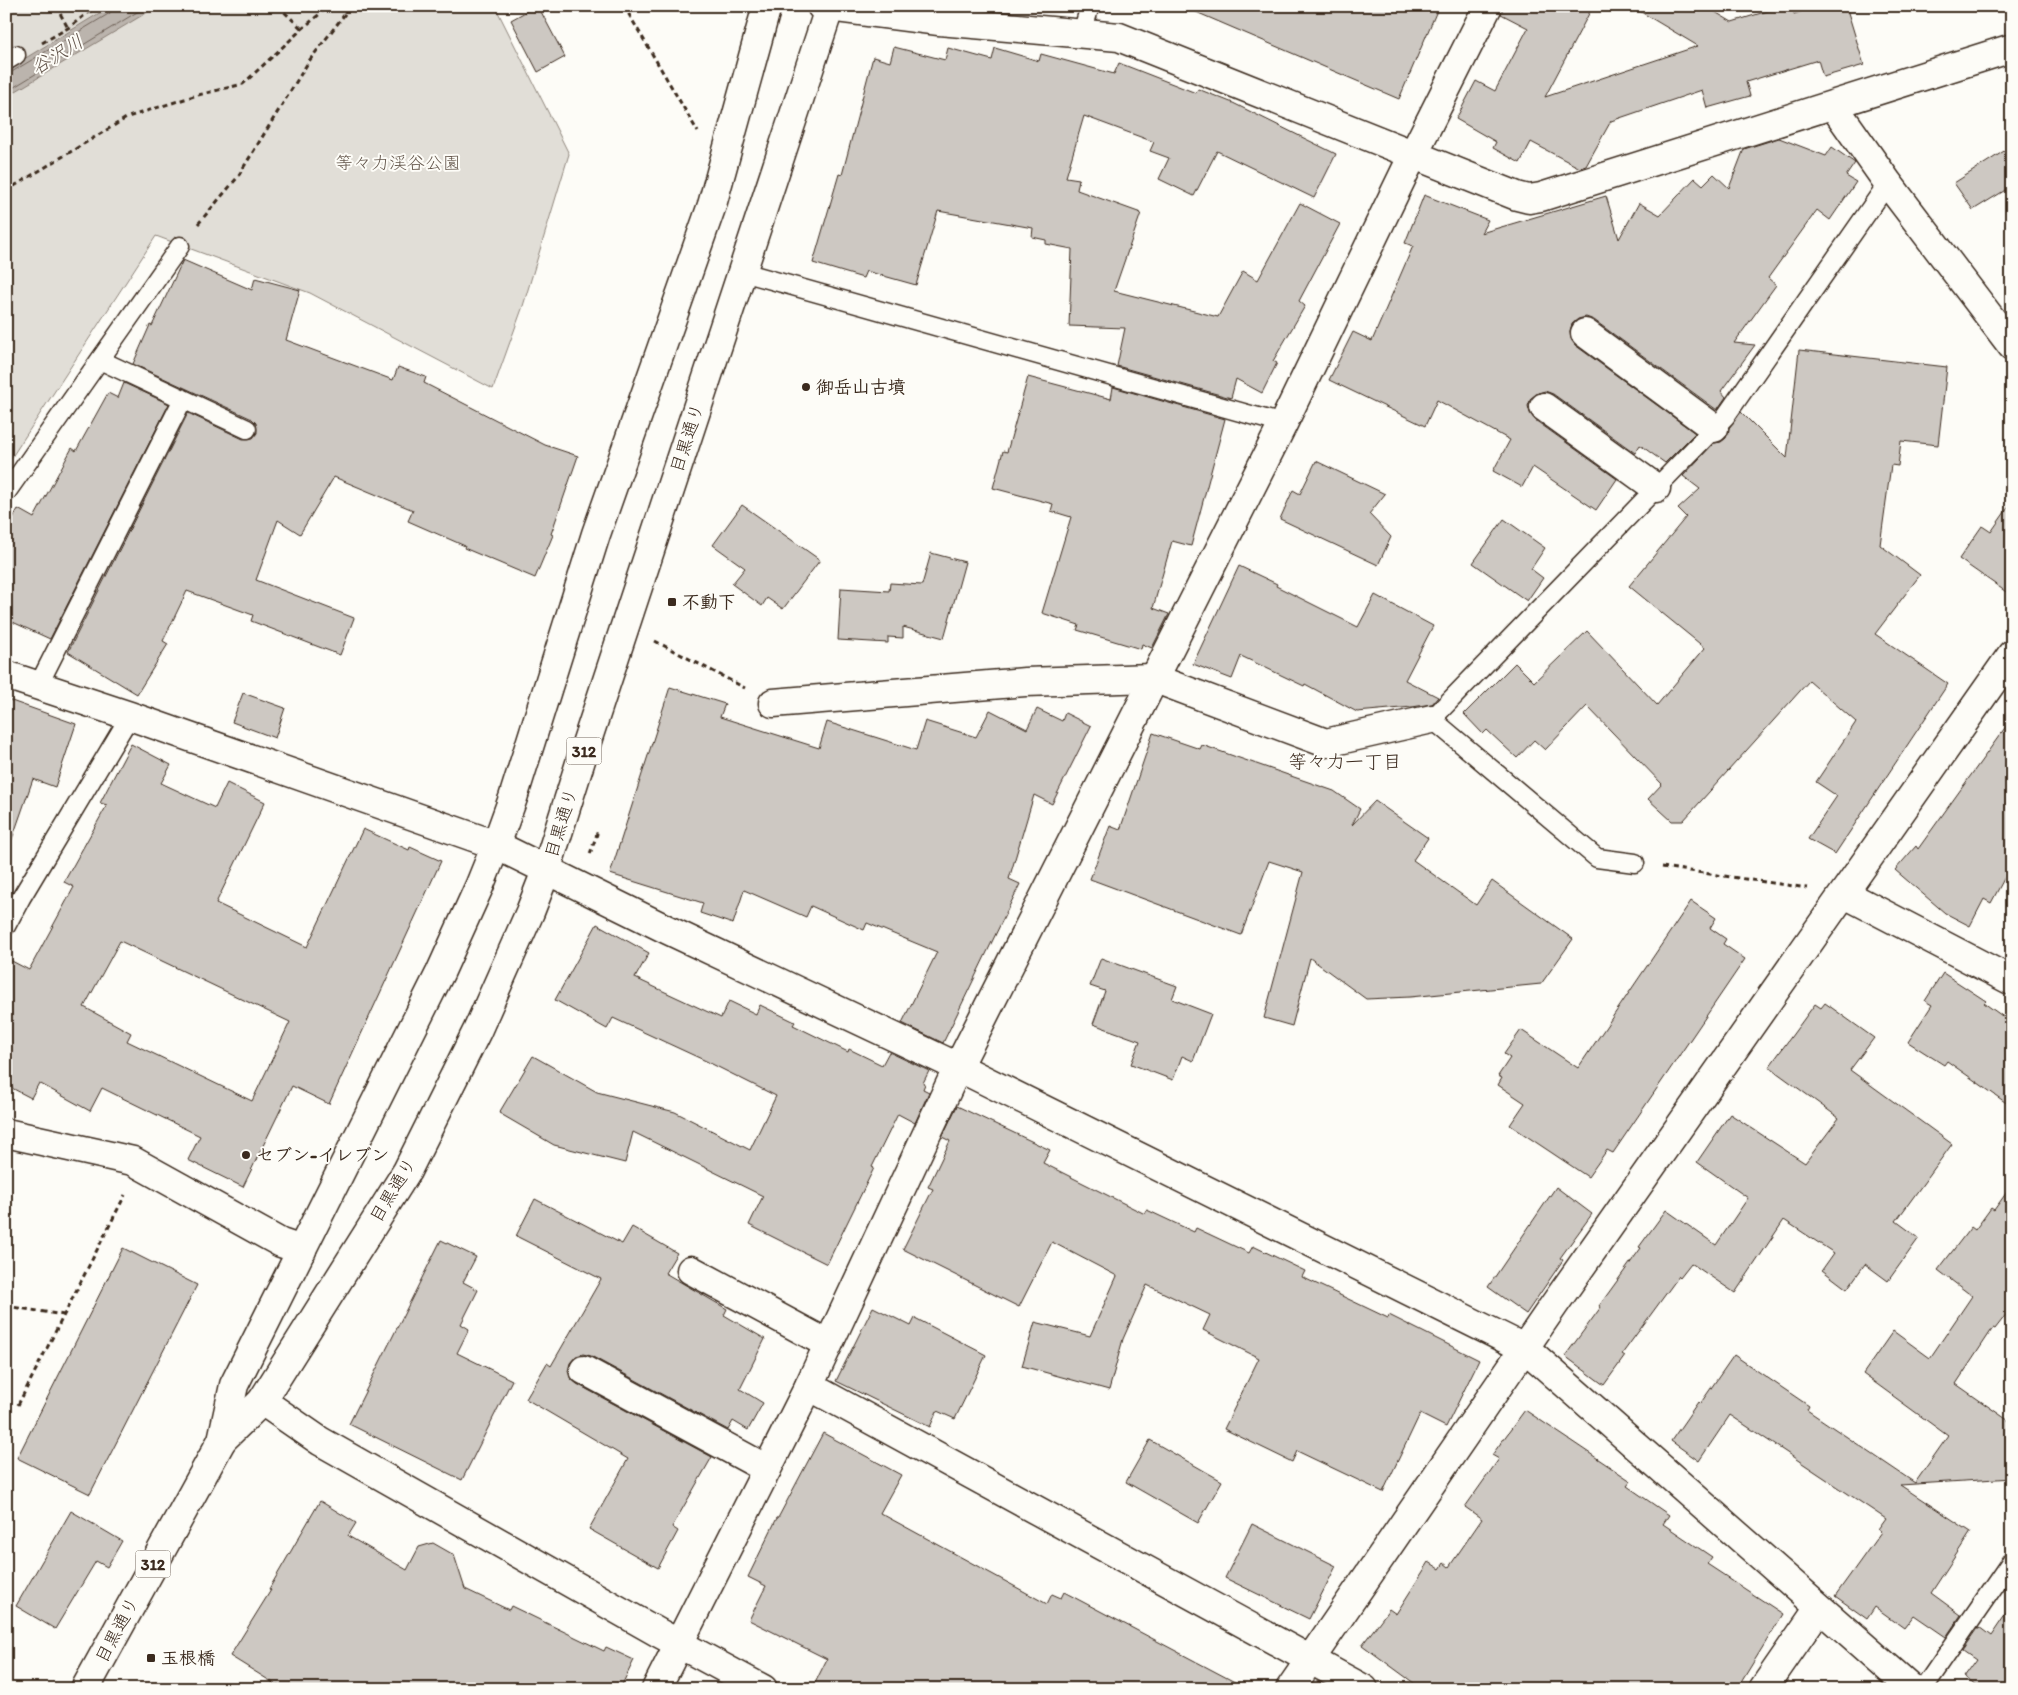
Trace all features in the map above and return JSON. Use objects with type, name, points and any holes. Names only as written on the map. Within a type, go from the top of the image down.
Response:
[{"type":"street","name":"目黒通り","points":[[85,1689],[222,1440],[234,1385],[440,974],[479,887],[513,798],[596,534],[712,205],[767,6]]},
{"type":"street","points":[[656,1689],[809,1386],[958,1068],[1282,424],[1488,6]]},
{"type":"street","name":"目黒通り","points":[[222,1440],[262,1401],[407,1171],[477,1031],[530,912],[546,871],[586,744],[743,272],[827,7]]},
{"type":"street","points":[[827,7],[940,14],[1120,37],[1516,196],[1529,199],[1541,197],[2012,48]]},
{"type":"street","points":[[1833,105],[1888,183],[2012,346]]},
{"type":"street","points":[[1585,332],[1714,428]]},
{"type":"street","points":[[1544,407],[1656,488]]},
{"type":"street","points":[[1290,1689],[1526,1349],[1554,1305],[1845,894],[2012,654]]},
{"type":"street","points":[[6,675],[130,716],[496,845],[546,871],[958,1068],[1526,1349],[1912,1689]]},
{"type":"street","points":[[773,703],[1025,682],[1153,678],[1326,743],[1432,719]]},
{"type":"street","points":[[1845,894],[2012,981]]},
{"type":"street","points":[[6,1133],[133,1161],[281,1243],[302,1250]]},
{"type":"street","points":[[691,1270],[828,1344]]},
{"type":"street","points":[[584,1370],[767,1469]]},
{"type":"street","points":[[809,1386],[1364,1689]]},
{"type":"street","points":[[262,1401],[320,1441],[762,1689]]},
{"type":"street","points":[[1763,1689],[1819,1608]]},
{"type":"lane","points":[[1082,33],[1090,6]]},
{"type":"lane","points":[[1634,862],[1597,858],[1432,719],[1725,417],[1888,183]]},
{"type":"lane","points":[[6,493],[180,246]]},
{"type":"lane","points":[[743,272],[1282,424]]},
{"type":"lane","points":[[100,360],[247,429]]},
{"type":"lane","points":[[38,686],[183,399]]},
{"type":"lane","points":[[6,926],[130,716]]},
{"type":"lane","points":[[1923,1689],[2012,1560]]},
{"type":"path","points":[[56,6],[68,28]]},
{"type":"path","points":[[11,58],[50,39],[97,6]]},
{"type":"path","points":[[278,6],[302,29]]},
{"type":"path","points":[[6,191],[128,117],[194,96],[242,84],[330,6]]},
{"type":"path","points":[[180,246],[236,178],[309,61],[352,6]]},
{"type":"path","points":[[624,6],[698,133]]},
{"type":"path","points":[[626,626],[773,703]]},
{"type":"path","points":[[1634,862],[1845,894]]},
{"type":"path","points":[[18,1405],[140,1165]]},
{"type":"path","points":[[6,1306],[64,1315]]},
{"type":"green space","name":"等々力渓谷公園","points":[[6,6],[495,6],[569,154],[523,306],[493,389],[310,293],[156,236],[6,466],[6,75],[21,66],[6,30]]},
{"type":"water","name":"谷沢川","points":[[111,6],[154,6],[146,13],[6,97],[6,70]]},
{"type":"building","points":[[538,6],[565,57],[538,72],[511,20]]},
{"type":"building","points":[[1182,6],[1439,6],[1399,99]]},
{"type":"building","points":[[1503,6],[1593,6],[1545,97],[1698,46],[1631,6],[1705,6],[1732,22],[1784,6],[1792,6],[1794,14],[1819,6],[1846,6],[1864,65],[1823,77],[1818,60],[1746,82],[1750,96],[1707,108],[1702,90],[1611,121],[1586,166],[1580,168],[1531,142],[1520,163],[1493,148],[1496,142],[1456,119],[1476,81],[1495,91],[1528,28],[1501,14]]},
{"type":"building","points":[[894,47],[945,60],[948,48],[992,60],[995,48],[1039,61],[1041,54],[1114,74],[1119,63],[1196,93],[1198,89],[1233,103],[1336,154],[1314,198],[1217,151],[1194,196],[1159,179],[1169,158],[1150,151],[1154,142],[1084,116],[1066,177],[1079,179],[1077,190],[1141,213],[1114,291],[1218,317],[1243,271],[1258,280],[1300,203],[1340,224],[1299,301],[1305,306],[1273,361],[1277,363],[1262,393],[1236,379],[1231,398],[1117,366],[1125,328],[1069,326],[1072,249],[1046,244],[1046,240],[1032,237],[1033,228],[938,211],[916,285],[866,271],[863,278],[813,263],[839,174],[842,175],[873,57],[890,62]]},
{"type":"building","points":[[1779,138],[1826,156],[1832,147],[1855,163],[1846,176],[1856,182],[1830,220],[1817,210],[1768,278],[1776,285],[1734,343],[1755,345],[1721,391],[1726,397],[1717,410],[1594,320],[1586,317],[1578,319],[1572,324],[1570,331],[1571,339],[1575,345],[1695,433],[1665,463],[1640,445],[1635,453],[1553,394],[1545,391],[1531,398],[1528,406],[1535,420],[1617,479],[1596,510],[1533,467],[1522,487],[1493,471],[1510,440],[1437,400],[1425,426],[1329,380],[1353,332],[1372,341],[1413,246],[1405,243],[1424,195],[1488,220],[1481,233],[1606,196],[1619,239],[1639,203],[1660,215],[1695,178],[1703,185],[1714,174],[1729,188],[1744,149]]},
{"type":"building","points":[[2012,146],[2012,186],[1973,210],[1954,183]]},
{"type":"building","points":[[183,260],[252,290],[255,278],[300,290],[286,340],[393,380],[398,367],[426,377],[424,383],[545,445],[578,456],[551,534],[553,535],[535,578],[464,548],[465,546],[408,521],[413,510],[334,477],[300,534],[278,520],[256,580],[354,618],[340,655],[251,621],[253,615],[187,591],[163,641],[168,644],[137,694],[68,652],[188,413],[243,439],[253,438],[257,433],[256,423],[252,419],[133,364],[150,325],[152,326]]},
{"type":"building","points":[[1799,350],[1947,367],[1938,445],[1901,441],[1898,466],[1891,465],[1880,545],[1920,575],[1875,634],[1948,684],[1835,854],[1808,839],[1837,796],[1816,782],[1856,722],[1809,681],[1683,821],[1672,821],[1648,799],[1662,784],[1587,706],[1545,750],[1534,740],[1517,758],[1487,730],[1483,734],[1464,714],[1515,663],[1534,682],[1587,631],[1657,705],[1705,648],[1629,586],[1686,517],[1678,509],[1700,489],[1683,476],[1714,443],[1721,442],[1726,438],[1729,428],[1741,412],[1787,458]]},
{"type":"building","points":[[1028,377],[1111,399],[1113,387],[1225,419],[1191,546],[1172,541],[1153,608],[1169,614],[1152,648],[1142,644],[1141,649],[1077,630],[1079,625],[1042,613],[1071,517],[1051,511],[1053,504],[993,488],[1003,451],[1007,452]]},
{"type":"building","points":[[124,383],[169,404],[50,639],[6,619],[6,530],[18,509],[34,518],[72,448],[76,451],[108,393],[118,398]]},
{"type":"building","points":[[1316,461],[1385,494],[1369,514],[1391,537],[1378,565],[1280,519],[1293,490],[1300,494]]},
{"type":"building","points":[[2012,502],[2012,596],[1959,559],[1982,526],[1991,532]]},
{"type":"building","points":[[742,505],[820,560],[783,609],[767,598],[762,606],[732,584],[745,568],[713,545]]},
{"type":"building","points":[[1504,519],[1545,548],[1531,569],[1543,578],[1527,601],[1473,563]]},
{"type":"building","points":[[931,553],[965,562],[944,638],[903,627],[903,638],[888,637],[888,643],[838,640],[841,588],[889,591],[890,583],[922,585]]},
{"type":"building","points":[[1239,566],[1358,627],[1375,595],[1433,626],[1405,680],[1438,697],[1432,704],[1357,712],[1305,684],[1304,686],[1241,656],[1232,679],[1193,664]]},
{"type":"building","points":[[670,687],[725,704],[720,717],[819,748],[827,722],[916,750],[925,721],[976,737],[990,710],[1027,729],[1037,709],[1062,721],[1065,713],[1091,726],[1052,804],[1034,795],[1009,879],[1020,884],[943,1043],[902,1023],[937,952],[867,923],[864,930],[811,906],[806,917],[744,890],[733,924],[700,913],[703,903],[610,874]]},
{"type":"building","points":[[243,693],[285,708],[275,738],[232,722]]},
{"type":"building","points":[[6,699],[76,724],[55,787],[33,779],[11,842],[6,841]]},
{"type":"building","points":[[2012,718],[2012,864],[1991,903],[1984,899],[1970,926],[1945,913],[1895,870],[1916,846],[1918,849]]},
{"type":"building","points":[[1153,733],[1200,749],[1202,745],[1334,791],[1360,809],[1352,825],[1375,801],[1428,838],[1413,860],[1476,905],[1492,881],[1573,939],[1541,984],[1410,997],[1366,999],[1310,958],[1292,1026],[1264,1018],[1303,872],[1269,861],[1241,935],[1090,879],[1110,826],[1120,830]]},
{"type":"building","points":[[131,744],[171,765],[161,783],[215,808],[227,783],[265,802],[216,903],[307,947],[363,829],[409,850],[410,847],[441,861],[329,1104],[292,1086],[243,1187],[188,1160],[200,1136],[102,1088],[90,1111],[39,1083],[31,1098],[6,1085],[6,958],[29,970],[74,887],[64,882],[107,805],[100,803]],"holes":[[[120,941],[290,1022],[252,1101],[127,1041],[131,1033],[84,1007]]]},
{"type":"building","points":[[1691,901],[1716,918],[1710,928],[1726,939],[1723,944],[1745,959],[1613,1153],[1607,1150],[1588,1177],[1510,1125],[1525,1103],[1498,1085],[1502,1078],[1498,1076],[1510,1058],[1504,1054],[1521,1030],[1578,1068]]},
{"type":"building","points":[[597,924],[649,953],[635,978],[721,1018],[729,1001],[756,1014],[760,1005],[795,1022],[793,1025],[848,1052],[849,1049],[882,1065],[889,1052],[929,1071],[923,1083],[925,1084],[923,1089],[929,1092],[915,1123],[898,1114],[827,1264],[749,1225],[763,1196],[633,1132],[625,1163],[554,1145],[499,1113],[533,1056],[597,1092],[675,1112],[750,1150],[776,1096],[613,1018],[607,1029],[555,1000]]},
{"type":"building","points":[[1101,958],[1177,986],[1172,999],[1211,1014],[1193,1061],[1182,1056],[1173,1080],[1131,1064],[1140,1041],[1093,1024],[1105,991],[1090,986]]},
{"type":"building","points":[[1943,973],[1986,1001],[1984,1003],[2012,1023],[2012,1107],[1947,1061],[1944,1065],[1908,1042],[1932,1005],[1925,1001]]},
{"type":"building","points":[[1825,1003],[1874,1038],[1850,1070],[1952,1144],[1896,1221],[1919,1238],[1888,1281],[1865,1264],[1847,1289],[1822,1270],[1834,1253],[1784,1220],[1735,1293],[1691,1263],[1679,1276],[1622,1354],[1625,1356],[1604,1385],[1565,1356],[1601,1307],[1599,1306],[1666,1210],[1716,1245],[1748,1198],[1697,1162],[1730,1114],[1805,1163],[1839,1118],[1769,1067],[1815,1004],[1821,1008]]},
{"type":"building","points":[[957,1106],[1050,1150],[1043,1163],[1145,1214],[1147,1210],[1194,1232],[1196,1228],[1249,1253],[1253,1246],[1305,1271],[1302,1277],[1388,1318],[1389,1315],[1479,1360],[1446,1427],[1420,1414],[1383,1492],[1297,1451],[1292,1462],[1224,1429],[1259,1358],[1203,1330],[1210,1315],[1147,1285],[1123,1339],[1109,1390],[1022,1366],[1035,1322],[1090,1336],[1117,1276],[1052,1242],[1019,1307],[903,1249],[933,1189],[928,1187],[950,1141],[942,1137]]},
{"type":"building","points":[[2012,1185],[2012,1307],[1995,1329],[1993,1328],[1956,1384],[2012,1423],[2012,1478],[1900,1485],[1971,1532],[1931,1593],[1961,1615],[1946,1637],[1914,1615],[1904,1628],[1875,1607],[1867,1619],[1835,1596],[1881,1532],[1878,1530],[1886,1519],[1730,1415],[1699,1461],[1671,1441],[1698,1402],[1700,1404],[1734,1355],[1809,1406],[1807,1410],[1915,1483],[1948,1436],[1863,1374],[1893,1331],[1930,1358],[1972,1296],[1938,1270],[1971,1227],[1975,1230],[1991,1208],[1994,1210]]},
{"type":"building","points":[[1556,1187],[1592,1214],[1560,1258],[1563,1260],[1526,1314],[1488,1287]]},
{"type":"building","points":[[535,1199],[622,1244],[632,1227],[677,1253],[665,1273],[727,1309],[724,1315],[765,1339],[740,1389],[763,1403],[748,1430],[733,1421],[728,1430],[591,1356],[583,1354],[576,1356],[570,1363],[568,1371],[570,1378],[577,1384],[712,1457],[672,1527],[678,1531],[658,1568],[589,1529],[628,1459],[526,1399],[547,1363],[551,1366],[601,1279],[516,1236]]},
{"type":"building","points":[[441,1240],[476,1257],[463,1282],[478,1290],[461,1324],[469,1329],[457,1353],[512,1380],[462,1480],[349,1424]]},
{"type":"building","points":[[123,1248],[197,1285],[90,1494],[17,1458]]},
{"type":"building","points":[[873,1307],[911,1326],[915,1318],[986,1355],[955,1419],[937,1411],[930,1427],[836,1381]]},
{"type":"building","points":[[1525,1410],[1631,1481],[1627,1486],[1669,1515],[1663,1524],[1712,1557],[1707,1564],[1783,1614],[1737,1689],[1422,1689],[1362,1645],[1389,1609],[1396,1614],[1429,1562],[1440,1569],[1444,1563],[1449,1567],[1482,1519],[1465,1507],[1499,1459],[1492,1455]]},
{"type":"building","points":[[823,1433],[901,1475],[880,1513],[1047,1604],[1052,1594],[1061,1598],[1064,1592],[1248,1689],[812,1689],[827,1659],[749,1620],[766,1586],[748,1577],[777,1518]]},
{"type":"building","points":[[1150,1440],[1222,1481],[1198,1523],[1126,1482]]},
{"type":"building","points":[[320,1501],[356,1523],[348,1536],[407,1570],[419,1547],[433,1543],[454,1555],[465,1589],[509,1610],[511,1606],[604,1651],[606,1647],[634,1660],[620,1689],[283,1689],[230,1656],[271,1590],[269,1589]]},
{"type":"building","points":[[71,1511],[122,1541],[107,1567],[96,1561],[55,1629],[16,1606]]},
{"type":"building","points":[[1252,1524],[1336,1566],[1309,1619],[1225,1578]]},
{"type":"building","points":[[2012,1605],[2012,1689],[1981,1689],[1963,1677],[1976,1659],[1963,1650],[1979,1627],[1991,1636]]},
{"type":"place","name":"御岳山古墳","points":[[806,387]]},
{"type":"place","name":"不動下","points":[[672,602]]},
{"type":"place","name":"セブン-イレブン","points":[[246,1155]]},
{"type":"place","name":"玉根橋","points":[[151,1658]]},
{"type":"district","name":"等々力一丁目","points":[[1345,761]]}]
